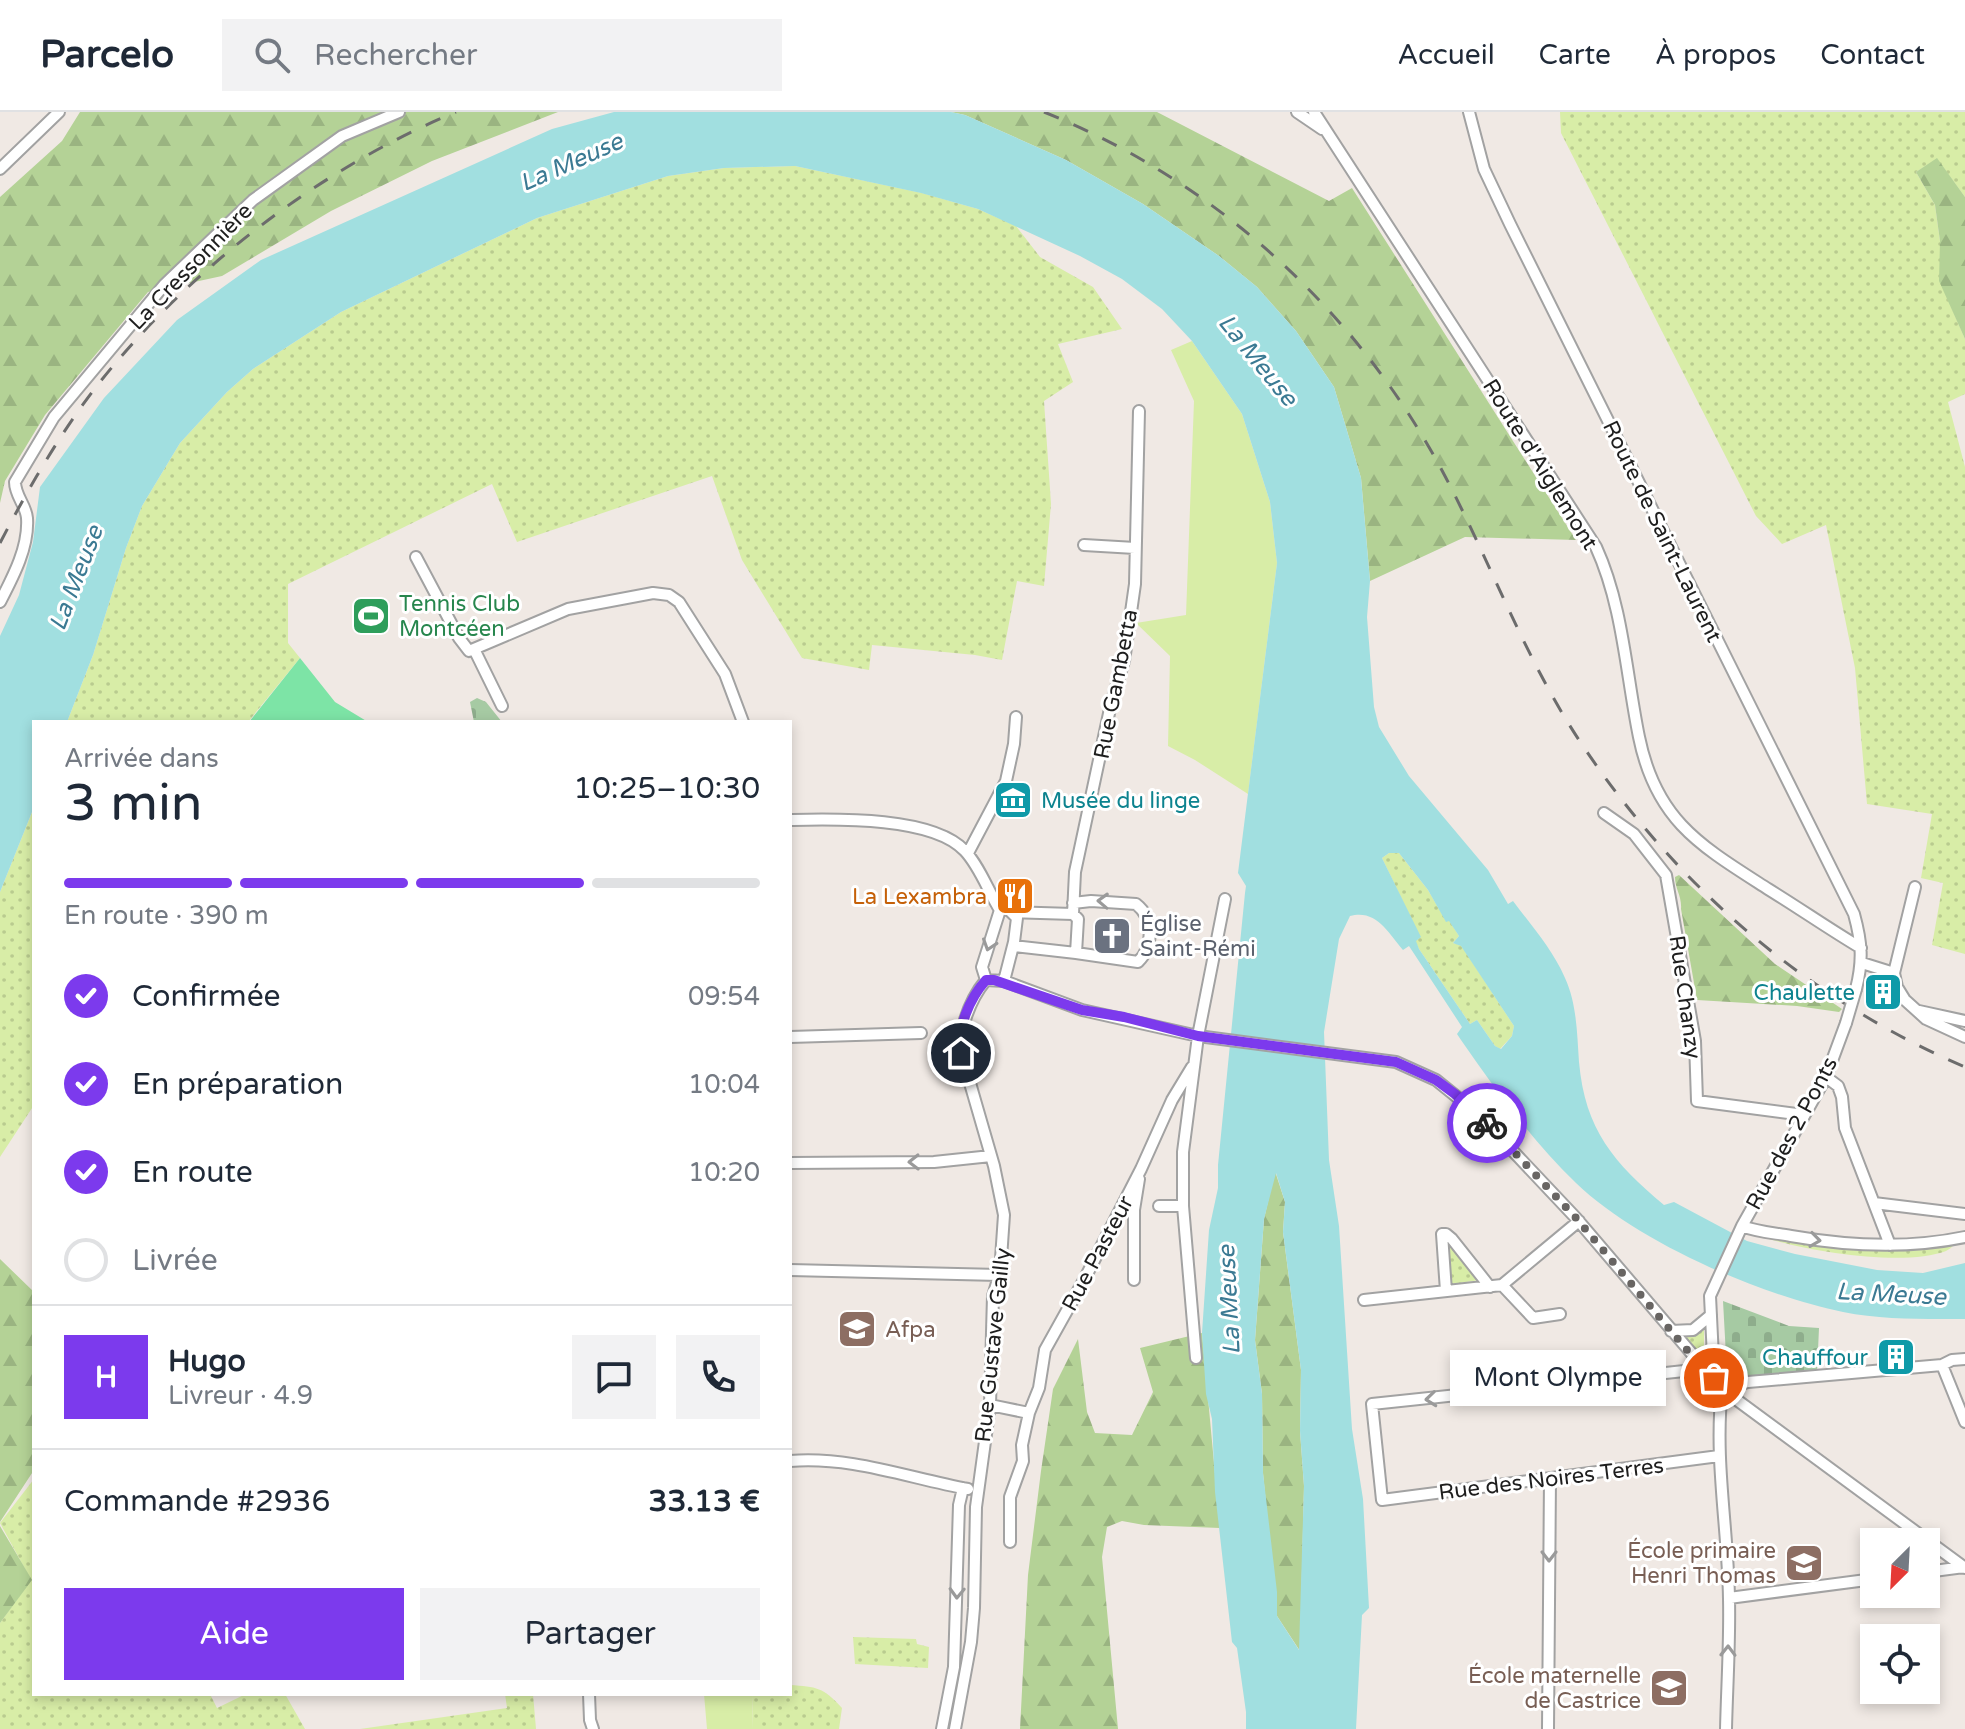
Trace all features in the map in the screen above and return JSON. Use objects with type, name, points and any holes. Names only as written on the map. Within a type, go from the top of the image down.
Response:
[{"type":"street","points":[[0,169],[59,112]]},
{"type":"street","name":"La Cressonnière","points":[[0,602],[14,576],[26,527],[25,511],[15,482],[54,417],[165,284],[253,200],[342,136],[399,112]]},
{"type":"street","points":[[1297,112],[1326,131]]},
{"type":"street","name":"Route d'Aiglemont","points":[[1314,112],[1596,547],[1612,593],[1646,768],[1658,794],[1682,828],[1705,848],[1861,948]]},
{"type":"street","name":"Route de Saint-Laurent","points":[[1469,112],[1484,169],[1854,914],[1862,963]]},
{"type":"street","name":"Rue Gambetta","points":[[1076,953],[1078,919],[1073,908],[1075,872],[1111,704],[1124,661],[1135,584],[1139,411]]},
{"type":"street","points":[[1084,545],[1135,548]]},
{"type":"street","points":[[416,557],[469,651],[568,609],[636,594],[669,595],[679,602],[725,674],[742,720]]},
{"type":"street","points":[[474,649],[502,706]]},
{"type":"street","points":[[968,853],[1006,781],[1016,717]]},
{"type":"street","name":"Rue Chanzy","points":[[1604,813],[1634,834],[1666,875],[1695,1041],[1697,1101],[1804,1115]]},
{"type":"street","points":[[792,820],[852,818],[885,822],[957,844],[968,853],[1000,910],[982,967],[995,980],[1082,1010],[1198,1036],[1366,1056],[1418,1070],[1455,1094],[1493,1129],[1579,1221],[1722,1389],[1964,1567]]},
{"type":"street","points":[[1915,887],[1894,973],[1897,987],[1926,1019],[1965,1037]]},
{"type":"street","points":[[1196,1358],[1183,1206],[1183,1152],[1198,1036],[1225,899]]},
{"type":"street","points":[[1012,912],[1073,908],[1091,901],[1136,904],[1142,909],[1151,939],[1146,954],[1138,962],[1014,946]]},
{"type":"street","points":[[995,980],[1014,946],[1017,918],[1005,908],[1000,910]]},
{"type":"street","points":[[1862,963],[1894,973]]},
{"type":"street","name":"Rue des 2 Ponts","points":[[1714,1378],[1710,1296],[1741,1228],[1826,1077],[1846,1023],[1862,963]]},
{"type":"street","name":"Rue Gustave Gailly","points":[[955,1729],[972,1631],[977,1491],[990,1405],[993,1296],[999,1275],[1004,1215],[991,1156],[959,1045],[971,1004],[995,980]]},
{"type":"street","points":[[1917,1012],[1965,1021]]},
{"type":"street","points":[[792,1037],[921,1033]]},
{"type":"street","name":"Rue Pasteur","points":[[1010,1542],[1010,1497],[1023,1461],[1022,1445],[1029,1413],[1039,1388],[1045,1350],[1141,1169],[1172,1100],[1195,1062]]},
{"type":"street","points":[[1826,1077],[1838,1086],[1845,1128],[1890,1245]]},
{"type":"street","points":[[792,1163],[934,1162],[991,1156]]},
{"type":"street","points":[[1134,1280],[1134,1210],[1141,1169]]},
{"type":"street","points":[[1874,1203],[1965,1214]]},
{"type":"street","points":[[1159,1206],[1183,1206]]},
{"type":"street","points":[[1364,1300],[1496,1286],[1579,1221]]},
{"type":"street","points":[[1741,1228],[1857,1245],[1890,1245],[1965,1237]]},
{"type":"street","points":[[1446,1291],[1442,1234],[1452,1239],[1496,1286],[1533,1318],[1560,1314]]},
{"type":"street","points":[[792,1270],[999,1275]]},
{"type":"street","points":[[1671,1331],[1693,1330],[1711,1315]]},
{"type":"street","points":[[1722,1389],[1748,1382],[1942,1365],[1965,1359]]},
{"type":"street","points":[[1942,1365],[1965,1422]]},
{"type":"street","name":"Rue des Noires Terres","points":[[1703,1369],[1372,1404],[1382,1500],[1719,1456]]},
{"type":"street","points":[[1722,1389],[1718,1418],[1719,1456],[1729,1598],[1726,1729]]},
{"type":"street","points":[[990,1405],[1029,1413]]},
{"type":"street","points":[[792,1461],[838,1460],[977,1491]]},
{"type":"street","points":[[1548,1729],[1550,1478]]},
{"type":"street","points":[[942,1729],[954,1667],[959,1515],[963,1488]]},
{"type":"street","points":[[1940,1570],[1964,1567]]},
{"type":"street","points":[[1729,1598],[1860,1581]]},
{"type":"street","points":[[589,1696],[593,1729]]},
{"type":"green space","points":[[80,112],[558,112],[432,161],[331,211],[222,276],[148,292],[45,415],[5,481],[0,503],[0,197],[62,141]]},
{"type":"green space","points":[[951,112],[1157,112],[1329,201],[1352,188],[1576,540],[1465,537],[1370,581],[1361,478],[1334,387],[1296,331],[1257,287],[1219,256],[1143,204],[1066,160],[965,115]]},
{"type":"green space","points":[[1560,112],[1965,112],[1965,197],[1937,159],[1916,172],[1935,205],[1940,241],[1940,281],[1965,339],[1965,394],[1948,402],[1965,467],[1965,954],[1932,945],[1943,883],[1921,878],[1932,814],[1867,804],[1855,668],[1826,525],[1782,544],[1756,516],[1561,133]]},
{"type":"green space","points":[[1937,158],[1965,197],[1965,339],[1939,281],[1940,241],[1935,205],[1916,172]]},
{"type":"green space","points":[[795,166],[922,193],[978,209],[1016,226],[1040,257],[1093,287],[1122,329],[1058,344],[1073,382],[1044,401],[1051,504],[1044,586],[1017,581],[1002,660],[872,645],[869,670],[802,658],[742,560],[712,476],[517,542],[492,484],[288,584],[288,643],[300,658],[250,720],[68,720],[93,655],[142,506],[180,443],[253,369],[341,312],[537,218],[668,176],[724,168]]},
{"type":"green space","points":[[1192,341],[1242,414],[1270,502],[1277,563],[1248,794],[1168,746],[1170,656],[1136,623],[1186,615],[1194,401],[1171,350]]},
{"type":"green space","points":[[300,658],[335,702],[365,720],[251,720]]},
{"type":"green space","points":[[477,698],[486,702],[500,720],[474,720],[470,702]]},
{"type":"green space","points":[[32,812],[32,1108],[0,1157],[0,892]]},
{"type":"green space","points":[[1389,853],[1399,853],[1428,890],[1459,936],[1453,943],[1461,945],[1514,1026],[1512,1036],[1500,1049],[1477,1020],[1470,1024],[1419,949],[1415,941],[1420,937],[1382,858]]},
{"type":"green space","points":[[1679,875],[1775,964],[1842,1009],[1839,1012],[1797,1006],[1697,1000],[1675,881]]},
{"type":"green space","points":[[1275,1171],[1285,1202],[1283,1232],[1301,1370],[1300,1431],[1304,1486],[1300,1651],[1277,1616],[1263,1473],[1262,1394],[1255,1340],[1264,1219]]},
{"type":"green space","points":[[1753,1234],[1857,1245],[1960,1238],[1946,1251],[1903,1258],[1822,1251]]},
{"type":"green space","points":[[1448,1243],[1480,1280],[1452,1284]]},
{"type":"green space","points":[[0,1259],[32,1290],[32,1473],[0,1522]]},
{"type":"green space","points":[[1723,1301],[1789,1326],[1819,1328],[1817,1373],[1731,1379],[1727,1374]]},
{"type":"green space","points":[[1703,1328],[1704,1357],[1701,1357],[1685,1338]]},
{"type":"green space","points":[[1202,1333],[1220,1528],[1144,1525],[1122,1521],[1107,1527],[1102,1557],[1118,1729],[1020,1729],[1028,1575],[1053,1389],[1078,1339],[1087,1412],[1095,1433],[1132,1435],[1153,1392],[1140,1348]]},
{"type":"green space","points":[[32,1482],[32,1696],[211,1696],[217,1708],[242,1696],[286,1696],[305,1729],[0,1729],[0,1623],[31,1580],[0,1523]]},
{"type":"green space","points":[[0,1526],[32,1580],[0,1623]]},
{"type":"green space","points":[[853,1637],[916,1639],[917,1644],[929,1647],[928,1668],[855,1664]]},
{"type":"green space","points":[[792,1685],[824,1692],[842,1708],[839,1729],[752,1729],[753,1696],[792,1696]]},
{"type":"green space","points":[[505,1696],[533,1696],[536,1729],[360,1729],[507,1708]]},
{"type":"green space","points":[[704,1696],[753,1696],[752,1729],[707,1729]]},
{"type":"water","name":"La Meuse","points":[[614,112],[951,112],[965,115],[1066,160],[1143,204],[1219,256],[1257,287],[1296,331],[1334,387],[1361,478],[1370,581],[1367,617],[1374,707],[1379,727],[1409,776],[1488,870],[1508,904],[1513,901],[1560,968],[1574,1009],[1582,1086],[1595,1126],[1605,1143],[1630,1174],[1664,1205],[1674,1202],[1747,1241],[1877,1270],[1923,1273],[1965,1263],[1965,1319],[1873,1316],[1810,1304],[1701,1263],[1632,1226],[1576,1183],[1515,1114],[1457,1034],[1462,1027],[1409,946],[1403,950],[1374,919],[1350,916],[1339,939],[1324,1032],[1329,1160],[1339,1226],[1352,1429],[1363,1499],[1369,1608],[1362,1615],[1356,1729],[1246,1729],[1237,1648],[1232,1642],[1215,1492],[1212,1419],[1206,1394],[1202,1333],[1209,1230],[1218,1188],[1246,886],[1238,873],[1277,563],[1270,502],[1242,414],[1192,341],[1162,309],[1122,279],[978,209],[921,193],[795,166],[724,168],[668,176],[537,218],[341,312],[253,369],[180,443],[142,506],[93,655],[68,720],[32,720],[32,812],[0,892],[0,636],[19,595],[33,542],[40,487],[104,398],[177,320],[261,260],[552,129]],"holes":[[[1389,853],[1399,853],[1459,936],[1453,943],[1461,946],[1514,1026],[1512,1036],[1501,1049],[1495,1046],[1477,1020],[1470,1024],[1419,949],[1416,941],[1421,937],[1382,858]],[[1276,1173],[1285,1202],[1283,1232],[1301,1370],[1300,1431],[1304,1486],[1299,1650],[1277,1616],[1263,1473],[1262,1394],[1255,1340],[1264,1219]]]},
{"type":"railway","points":[[0,543],[82,405],[132,344],[172,303],[259,227],[306,193],[355,162],[456,112]]},
{"type":"railway","points":[[1044,112],[1107,141],[1167,175],[1224,215],[1277,259],[1326,308],[1371,361],[1411,418],[1446,478],[1525,644],[1560,709],[1616,793],[1657,842],[1701,889],[1798,972],[1907,1039],[1965,1067]]},
{"type":"way so far","points":[[1487,1123],[1576,1218],[1703,1369],[1714,1378]]},
{"type":"place","name":"Tennis Club Montcéen","points":[[371,616]]},
{"type":"place","name":"Musée du linge","points":[[1013,800]]},
{"type":"place","name":"La Lexambra","points":[[1015,896]]},
{"type":"place","name":"Église Saint-Rémi","points":[[1112,936]]},
{"type":"place","name":"Chaulette","points":[[1883,992]]},
{"type":"place","name":"Afpa","points":[[857,1329]]},
{"type":"place","name":"Chauffour","points":[[1896,1357]]},
{"type":"place","name":"Mont Olympe","points":[[1714,1378]]},
{"type":"place","name":"École primaire Henri Thomas","points":[[1804,1563]]},
{"type":"place","name":"École maternelle de Castrice","points":[[1669,1688]]},
{"type":"route","points":[[961,1053],[962,1028],[975,994],[986,980],[1004,981],[1082,1010],[1198,1036],[1396,1062],[1436,1080],[1487,1123]]}]
